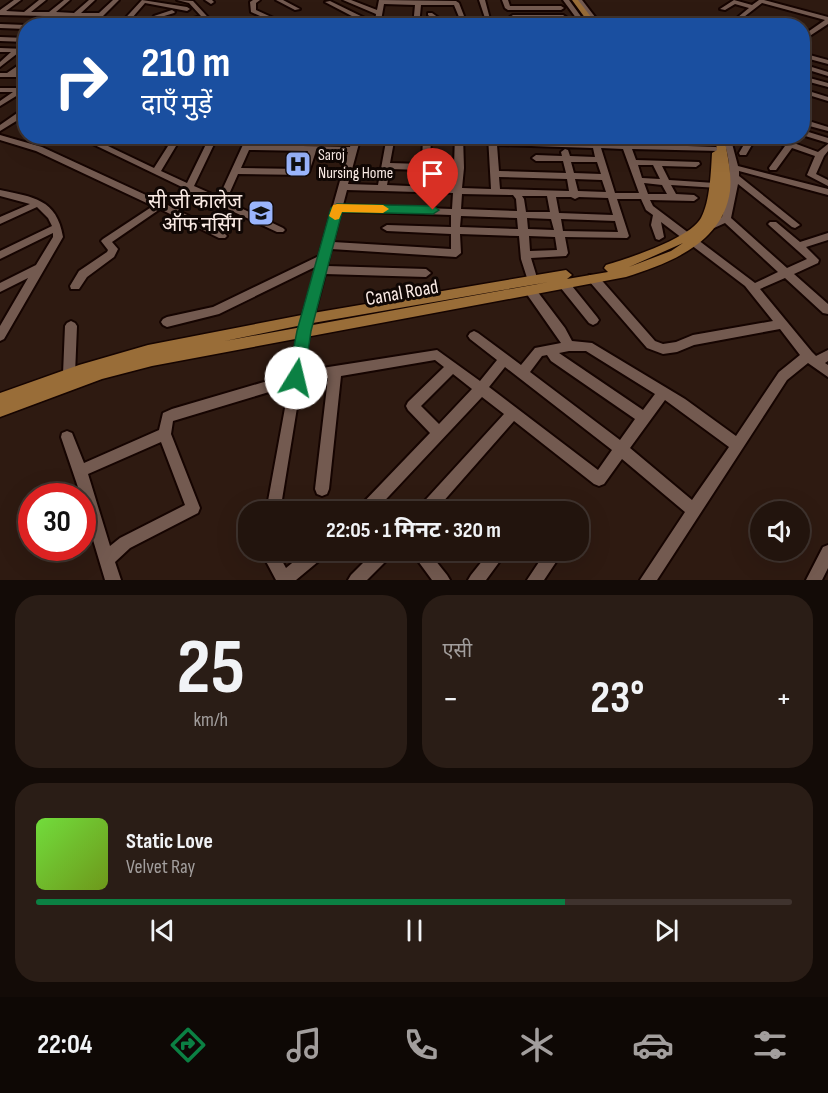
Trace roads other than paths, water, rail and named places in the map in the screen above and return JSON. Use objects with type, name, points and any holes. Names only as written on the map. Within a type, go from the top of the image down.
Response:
[{"type":"main road","points":[[568,0],[581,18]]},
{"type":"main road","points":[[577,0],[591,18]]},
{"type":"main road","name":"Canal Road","points":[[0,400],[69,374],[147,351],[531,285],[621,266],[694,239],[706,219],[715,186],[718,144]]},
{"type":"main road","name":"Canal Road","points":[[531,285],[564,284],[626,273],[666,260],[714,225],[726,184],[725,159],[718,144]]},
{"type":"main road","name":"Canal Road","points":[[0,410],[102,373],[306,325]]},
{"type":"street","points":[[0,13],[18,0]]},
{"type":"street","points":[[25,14],[43,0]]},
{"type":"street","points":[[45,18],[67,0]]},
{"type":"street","points":[[75,15],[92,0]]},
{"type":"street","points":[[97,18],[116,0]]},
{"type":"street","points":[[128,18],[144,0],[187,9]]},
{"type":"street","points":[[180,0],[191,2],[203,17],[200,18]]},
{"type":"street","points":[[256,0],[253,2],[253,11],[269,18]]},
{"type":"street","points":[[279,0],[297,9]]},
{"type":"street","points":[[346,0],[380,14]]},
{"type":"street","points":[[482,0],[488,18]]},
{"type":"street","points":[[505,0],[513,17],[563,17]]},
{"type":"street","points":[[379,18],[382,1],[418,3],[456,1],[461,16]]},
{"type":"street","points":[[740,18],[760,1],[828,20]]},
{"type":"street","points":[[328,2],[361,18]]},
{"type":"street","points":[[723,9],[734,2],[753,7]]},
{"type":"street","points":[[417,18],[418,3]]},
{"type":"street","points":[[508,8],[533,5],[561,8]]},
{"type":"street","points":[[533,5],[538,17]]},
{"type":"street","points":[[156,17],[172,12]]},
{"type":"street","points":[[0,13],[100,15]]},
{"type":"street","points":[[430,14],[436,18]]},
{"type":"street","points":[[810,33],[828,20]]},
{"type":"street","points":[[0,26],[18,27]]},
{"type":"street","points":[[820,26],[828,28]]},
{"type":"street","points":[[0,39],[18,40]]},
{"type":"street","points":[[0,51],[16,51]]},
{"type":"street","points":[[0,65],[16,51]]},
{"type":"street","points":[[810,57],[828,62]]},
{"type":"street","points":[[9,75],[18,68]]},
{"type":"street","points":[[810,68],[828,74]]},
{"type":"street","points":[[0,75],[18,75]]},
{"type":"street","points":[[810,80],[828,85]]},
{"type":"street","points":[[0,90],[18,88]]},
{"type":"street","points":[[0,104],[18,91]]},
{"type":"street","points":[[810,93],[828,99]]},
{"type":"street","points":[[0,129],[18,117]]},
{"type":"street","points":[[810,123],[828,129]]},
{"type":"street","points":[[810,135],[828,141]]},
{"type":"street","points":[[0,137],[18,143]]},
{"type":"street","points":[[22,144],[222,236]]},
{"type":"street","points":[[97,144],[280,230]]},
{"type":"street","points":[[176,213],[191,188],[210,144]]},
{"type":"street","points":[[221,202],[248,144]]},
{"type":"street","points":[[275,501],[306,325],[355,144]]},
{"type":"street","points":[[382,188],[388,166],[390,144]]},
{"type":"street","points":[[426,167],[427,144]]},
{"type":"street","points":[[327,245],[456,253],[459,144]]},
{"type":"street","points":[[493,144],[496,192]]},
{"type":"street","points":[[527,255],[562,255],[556,215],[538,176],[534,144]]},
{"type":"street","points":[[564,144],[575,196]]},
{"type":"street","points":[[387,228],[624,236],[596,144]]},
{"type":"street","points":[[614,144],[652,147],[702,144]]},
{"type":"street","points":[[726,219],[735,172],[728,144]]},
{"type":"street","points":[[743,153],[748,144]]},
{"type":"street","points":[[156,172],[173,145]]},
{"type":"street","points":[[773,168],[790,145],[820,155]]},
{"type":"street","points":[[627,146],[649,208],[657,216],[694,239],[753,288],[812,359],[828,372]]},
{"type":"street","points":[[828,146],[820,155],[811,175],[828,183]]},
{"type":"street","points":[[247,147],[353,150]]},
{"type":"street","points":[[237,171],[305,172],[312,150]]},
{"type":"street","points":[[536,158],[600,160]]},
{"type":"street","points":[[632,162],[696,164]]},
{"type":"street","points":[[656,162],[673,198]]},
{"type":"street","points":[[680,163],[688,183]]},
{"type":"street","points":[[388,166],[460,168]]},
{"type":"street","points":[[735,172],[828,192]]},
{"type":"street","points":[[735,172],[795,225]]},
{"type":"street","points":[[496,174],[606,177]]},
{"type":"street","points":[[638,180],[715,186]]},
{"type":"street","points":[[343,187],[694,198]]},
{"type":"street","points":[[0,193],[39,202],[52,212],[58,237],[0,336]]},
{"type":"street","points":[[516,193],[522,214],[531,285],[568,346]]},
{"type":"street","points":[[0,221],[39,202]]},
{"type":"street","points":[[75,286],[83,274],[111,254],[113,249],[106,241],[159,206]]},
{"type":"street","points":[[337,208],[618,218]]},
{"type":"street","points":[[657,216],[659,237]]},
{"type":"street","points":[[714,225],[726,219]]},
{"type":"street","points":[[726,219],[827,310]]},
{"type":"street","points":[[753,288],[784,271],[814,260],[773,224]]},
{"type":"street","points":[[0,255],[57,227]]},
{"type":"street","points":[[798,246],[828,236]]},
{"type":"street","points":[[167,322],[214,311],[324,258]]},
{"type":"street","points":[[0,288],[40,268]]},
{"type":"street","points":[[320,270],[426,273]]},
{"type":"street","points":[[593,278],[651,345],[663,349],[693,340],[783,324]]},
{"type":"street","points":[[564,284],[593,320]]},
{"type":"street","points":[[69,374],[71,327]]},
{"type":"street","points":[[474,336],[503,361],[621,449],[694,511]]},
{"type":"street","points":[[521,373],[539,352],[568,346],[588,346],[662,394],[681,403],[737,445]]},
{"type":"street","points":[[550,350],[555,357],[644,418]]},
{"type":"street","points":[[108,558],[125,543],[193,508],[165,434],[167,417],[176,412],[296,378],[437,354],[512,414],[600,479],[662,394]]},
{"type":"street","points":[[648,580],[783,376],[812,359],[828,355]]},
{"type":"street","points":[[374,501],[503,361]]},
{"type":"street","points":[[438,432],[412,406],[452,367]]},
{"type":"street","points":[[322,489],[335,372]]},
{"type":"street","points":[[434,501],[512,414]]},
{"type":"street","points":[[80,471],[165,434]]},
{"type":"street","points":[[67,437],[80,471],[99,539],[108,558],[113,580]]},
{"type":"street","points":[[814,580],[828,552]]},
{"type":"street","points":[[274,561],[285,580],[308,561]]},
{"type":"street","points":[[356,580],[376,561]]},
{"type":"street","points":[[426,561],[442,580]]},
{"type":"street","points":[[476,580],[492,561]]},
{"type":"street","points":[[535,580],[549,561]]},
{"type":"place","name":"Saroj Nursing Home","points":[[298,164]]},
{"type":"place","name":"सी जी कालेज ऑफ नर्सिंग","points":[[261,213]]}]
